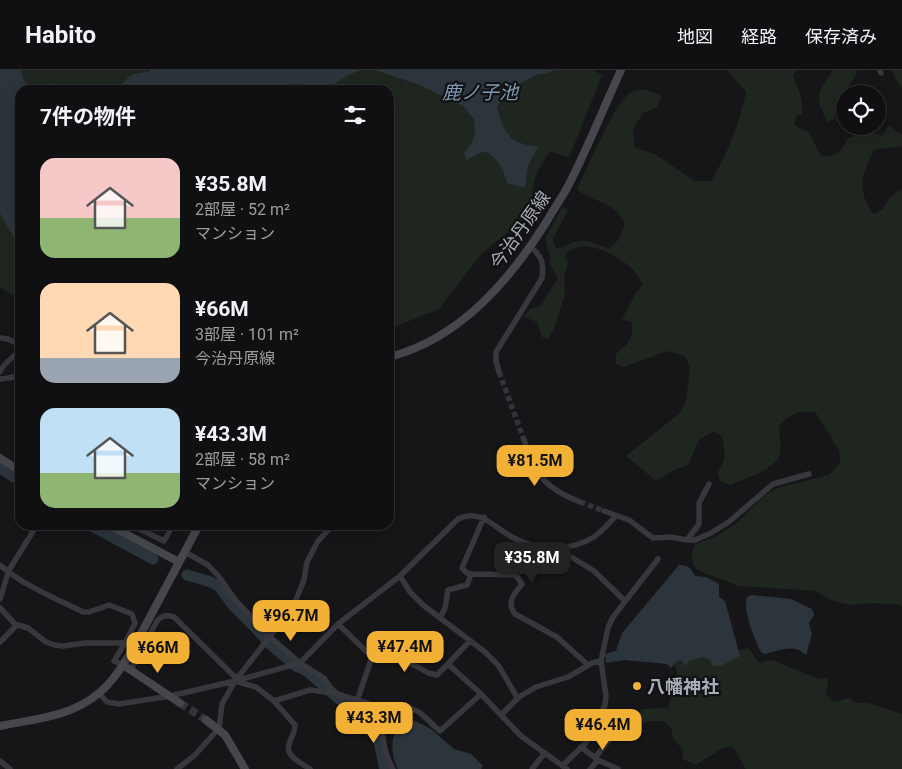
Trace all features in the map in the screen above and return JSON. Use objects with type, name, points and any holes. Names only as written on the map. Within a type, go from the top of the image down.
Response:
[{"type":"main road","name":"今治丹原線","points":[[394,355],[416,348],[455,326],[484,301],[509,275],[531,247],[566,189],[621,70]]},
{"type":"main road","points":[[0,458],[15,468]]},
{"type":"main road","points":[[119,530],[179,562]]},
{"type":"main road","points":[[0,726],[69,711],[99,693],[123,665],[196,530]]},
{"type":"main road","points":[[123,665],[180,703]]},
{"type":"main road","points":[[206,720],[219,728],[225,735],[245,769]]},
{"type":"street","points":[[499,372],[496,352],[542,278],[544,268],[542,259],[531,247]]},
{"type":"street","points":[[0,338],[15,342]]},
{"type":"street","points":[[0,372],[7,361],[15,355]]},
{"type":"street","points":[[0,378],[15,376]]},
{"type":"street","points":[[524,440],[536,470],[542,478],[558,492],[580,502]]},
{"type":"street","points":[[604,511],[629,520],[653,538],[671,537],[695,540],[730,521],[772,484],[809,474]]},
{"type":"street","points":[[687,540],[699,524],[699,503],[709,484]]},
{"type":"street","points":[[99,693],[107,702],[113,704],[170,696],[300,663],[338,624],[400,576],[458,519],[465,516],[475,515],[484,517],[504,532],[524,543],[560,548],[584,542],[594,537],[616,516]]},
{"type":"street","points":[[484,517],[462,566],[467,573],[471,574],[516,574],[522,584],[510,602],[511,609],[515,614],[557,638],[588,665]]},
{"type":"street","points":[[0,599],[9,572],[34,530]]},
{"type":"street","points":[[141,530],[164,541],[170,530]]},
{"type":"street","points":[[177,769],[195,755],[219,728],[222,704],[236,680],[293,607],[304,580],[307,562],[318,541],[328,530]]},
{"type":"street","points":[[560,548],[594,571],[625,601]]},
{"type":"street","points":[[185,552],[208,565],[236,601],[269,636],[300,663],[324,678],[334,693]]},
{"type":"street","points":[[448,664],[481,694],[521,736],[565,767],[585,744],[605,705],[606,696],[601,661],[608,628],[613,617],[658,559]]},
{"type":"street","points":[[0,565],[40,591],[83,612],[109,605],[132,614],[135,622],[114,661],[123,665]]},
{"type":"street","points":[[440,618],[445,608],[448,590],[467,584],[471,574]]},
{"type":"street","points":[[400,576],[410,592],[440,618],[485,652],[498,665],[517,697],[519,697]]},
{"type":"street","points":[[0,608],[16,624],[28,628],[46,642],[54,645],[124,643]]},
{"type":"street","points":[[131,670],[161,616],[168,615],[174,617],[236,680],[256,688],[274,701],[295,725],[295,732],[289,744],[288,750],[290,755],[310,769]]},
{"type":"street","points":[[0,642],[16,624]]},
{"type":"street","points":[[338,624],[370,655],[381,652],[418,666],[428,673],[437,675],[470,641]]},
{"type":"street","points":[[358,701],[373,654]]},
{"type":"street","points":[[501,715],[519,697],[536,687],[568,677],[588,665],[601,661]]},
{"type":"street","points":[[274,701],[310,690],[334,693],[378,707],[383,713],[383,738],[393,769]]},
{"type":"street","points":[[383,713],[407,707],[415,708],[440,731],[481,694]]},
{"type":"street","points":[[590,769],[615,732]]},
{"type":"street","points":[[581,747],[596,759],[618,769]]},
{"type":"street","points":[[532,769],[544,754]]},
{"type":"street","points":[[0,760],[10,769]]},
{"type":"shaded area","points":[[13,70],[161,70],[143,85],[18,85]]},
{"type":"shaded area","points":[[332,70],[399,70],[473,103],[502,140],[491,110],[496,95],[533,70],[593,70],[602,75],[569,158],[550,151],[538,171],[533,185],[532,198],[523,220],[482,253],[439,309],[394,327],[394,85],[322,85]]},
{"type":"shaded area","points":[[727,70],[796,70],[793,76],[800,95],[802,114],[796,116],[794,124],[799,129],[808,131],[821,156],[831,156],[838,153],[848,138],[858,135],[886,135],[886,130],[889,125],[902,135],[902,146],[874,150],[866,167],[863,191],[868,206],[874,214],[882,210],[890,197],[902,190],[902,607],[899,605],[872,603],[852,605],[832,601],[816,591],[739,586],[699,571],[694,566],[692,551],[695,544],[717,536],[738,522],[763,497],[777,488],[829,475],[840,463],[839,450],[815,412],[804,412],[791,415],[779,426],[781,451],[777,460],[772,465],[731,485],[720,481],[718,472],[723,462],[724,451],[722,436],[714,431],[699,440],[688,465],[674,470],[656,481],[626,456],[680,413],[686,401],[690,368],[686,357],[668,351],[623,367],[616,364],[616,354],[627,344],[632,333],[631,322],[622,319],[643,284],[628,265],[603,250],[587,246],[572,250],[565,255],[568,263],[564,277],[565,294],[553,331],[548,339],[542,337],[537,322],[524,317],[531,308],[540,307],[558,278],[549,263],[550,256],[545,238],[563,206],[568,210],[553,239],[556,248],[559,249],[566,245],[584,241],[609,249],[618,240],[625,224],[620,216],[609,206],[577,190],[610,121],[625,97],[632,92],[640,90],[651,91],[662,96],[657,107],[643,113],[633,130],[635,147],[655,154],[694,181],[711,181],[723,160],[732,138],[746,92]]},
{"type":"shaded area","points":[[833,70],[857,70],[849,85],[836,85],[836,111],[834,119],[827,122],[819,99],[823,85]]},
{"type":"shaded area","points":[[892,70],[902,70],[902,88],[896,80]]},
{"type":"shaded area","points":[[304,76],[310,85],[275,85]]},
{"type":"shaded area","points":[[0,214],[15,240],[15,297],[0,287]]},
{"type":"shaded area","points":[[748,648],[759,663],[772,660],[816,678],[828,679],[826,694],[834,702],[849,698],[857,703],[868,703],[902,714],[902,769],[746,769],[733,747],[724,747],[696,765],[682,759],[683,750],[673,738],[671,728],[663,721],[650,721],[639,725],[634,717],[642,709],[668,708],[677,674],[673,657],[734,652]]},
{"type":"water","points":[[0,70],[21,70],[24,81],[29,85],[15,85],[15,240],[0,214]]},
{"type":"water","points":[[151,70],[362,70],[352,73],[333,85],[299,85],[297,83],[291,85],[121,85],[132,75]]},
{"type":"water","name":"鹿ノ子池","points":[[375,70],[554,70],[526,80],[508,94],[497,107],[502,124],[510,136],[521,143],[538,147],[528,166],[525,188],[507,183],[500,164],[485,151],[466,160],[464,153],[472,142],[475,133],[474,119],[463,106],[420,85]]},
{"type":"water","points":[[679,565],[689,568],[695,576],[706,577],[719,584],[719,597],[725,601],[740,656],[717,666],[713,666],[710,660],[704,657],[690,660],[685,666],[681,660],[677,661],[671,668],[667,664],[624,660],[606,663],[605,654],[616,651],[622,633]]},
{"type":"water","points":[[751,595],[791,599],[812,609],[814,615],[809,623],[812,634],[806,655],[796,649],[764,654],[761,652],[746,609],[747,597]]},
{"type":"water","points":[[413,720],[431,729],[454,749],[471,754],[483,766],[481,769],[398,769],[392,747],[395,732],[405,722]]},
{"type":"waterway","points":[[0,468],[15,478]]},
{"type":"waterway","points":[[99,530],[153,559]]},
{"type":"waterway","points":[[187,575],[219,586],[232,604],[270,644],[296,666],[307,671],[339,699],[366,706],[373,713],[385,769]]},
{"type":"tunnel","points":[[499,372],[524,440]]},
{"type":"tunnel","points":[[580,502],[604,511]]},
{"type":"tunnel","points":[[180,703],[206,720]]},
{"type":"place","name":"八幡神社","points":[[637,686]]}]
